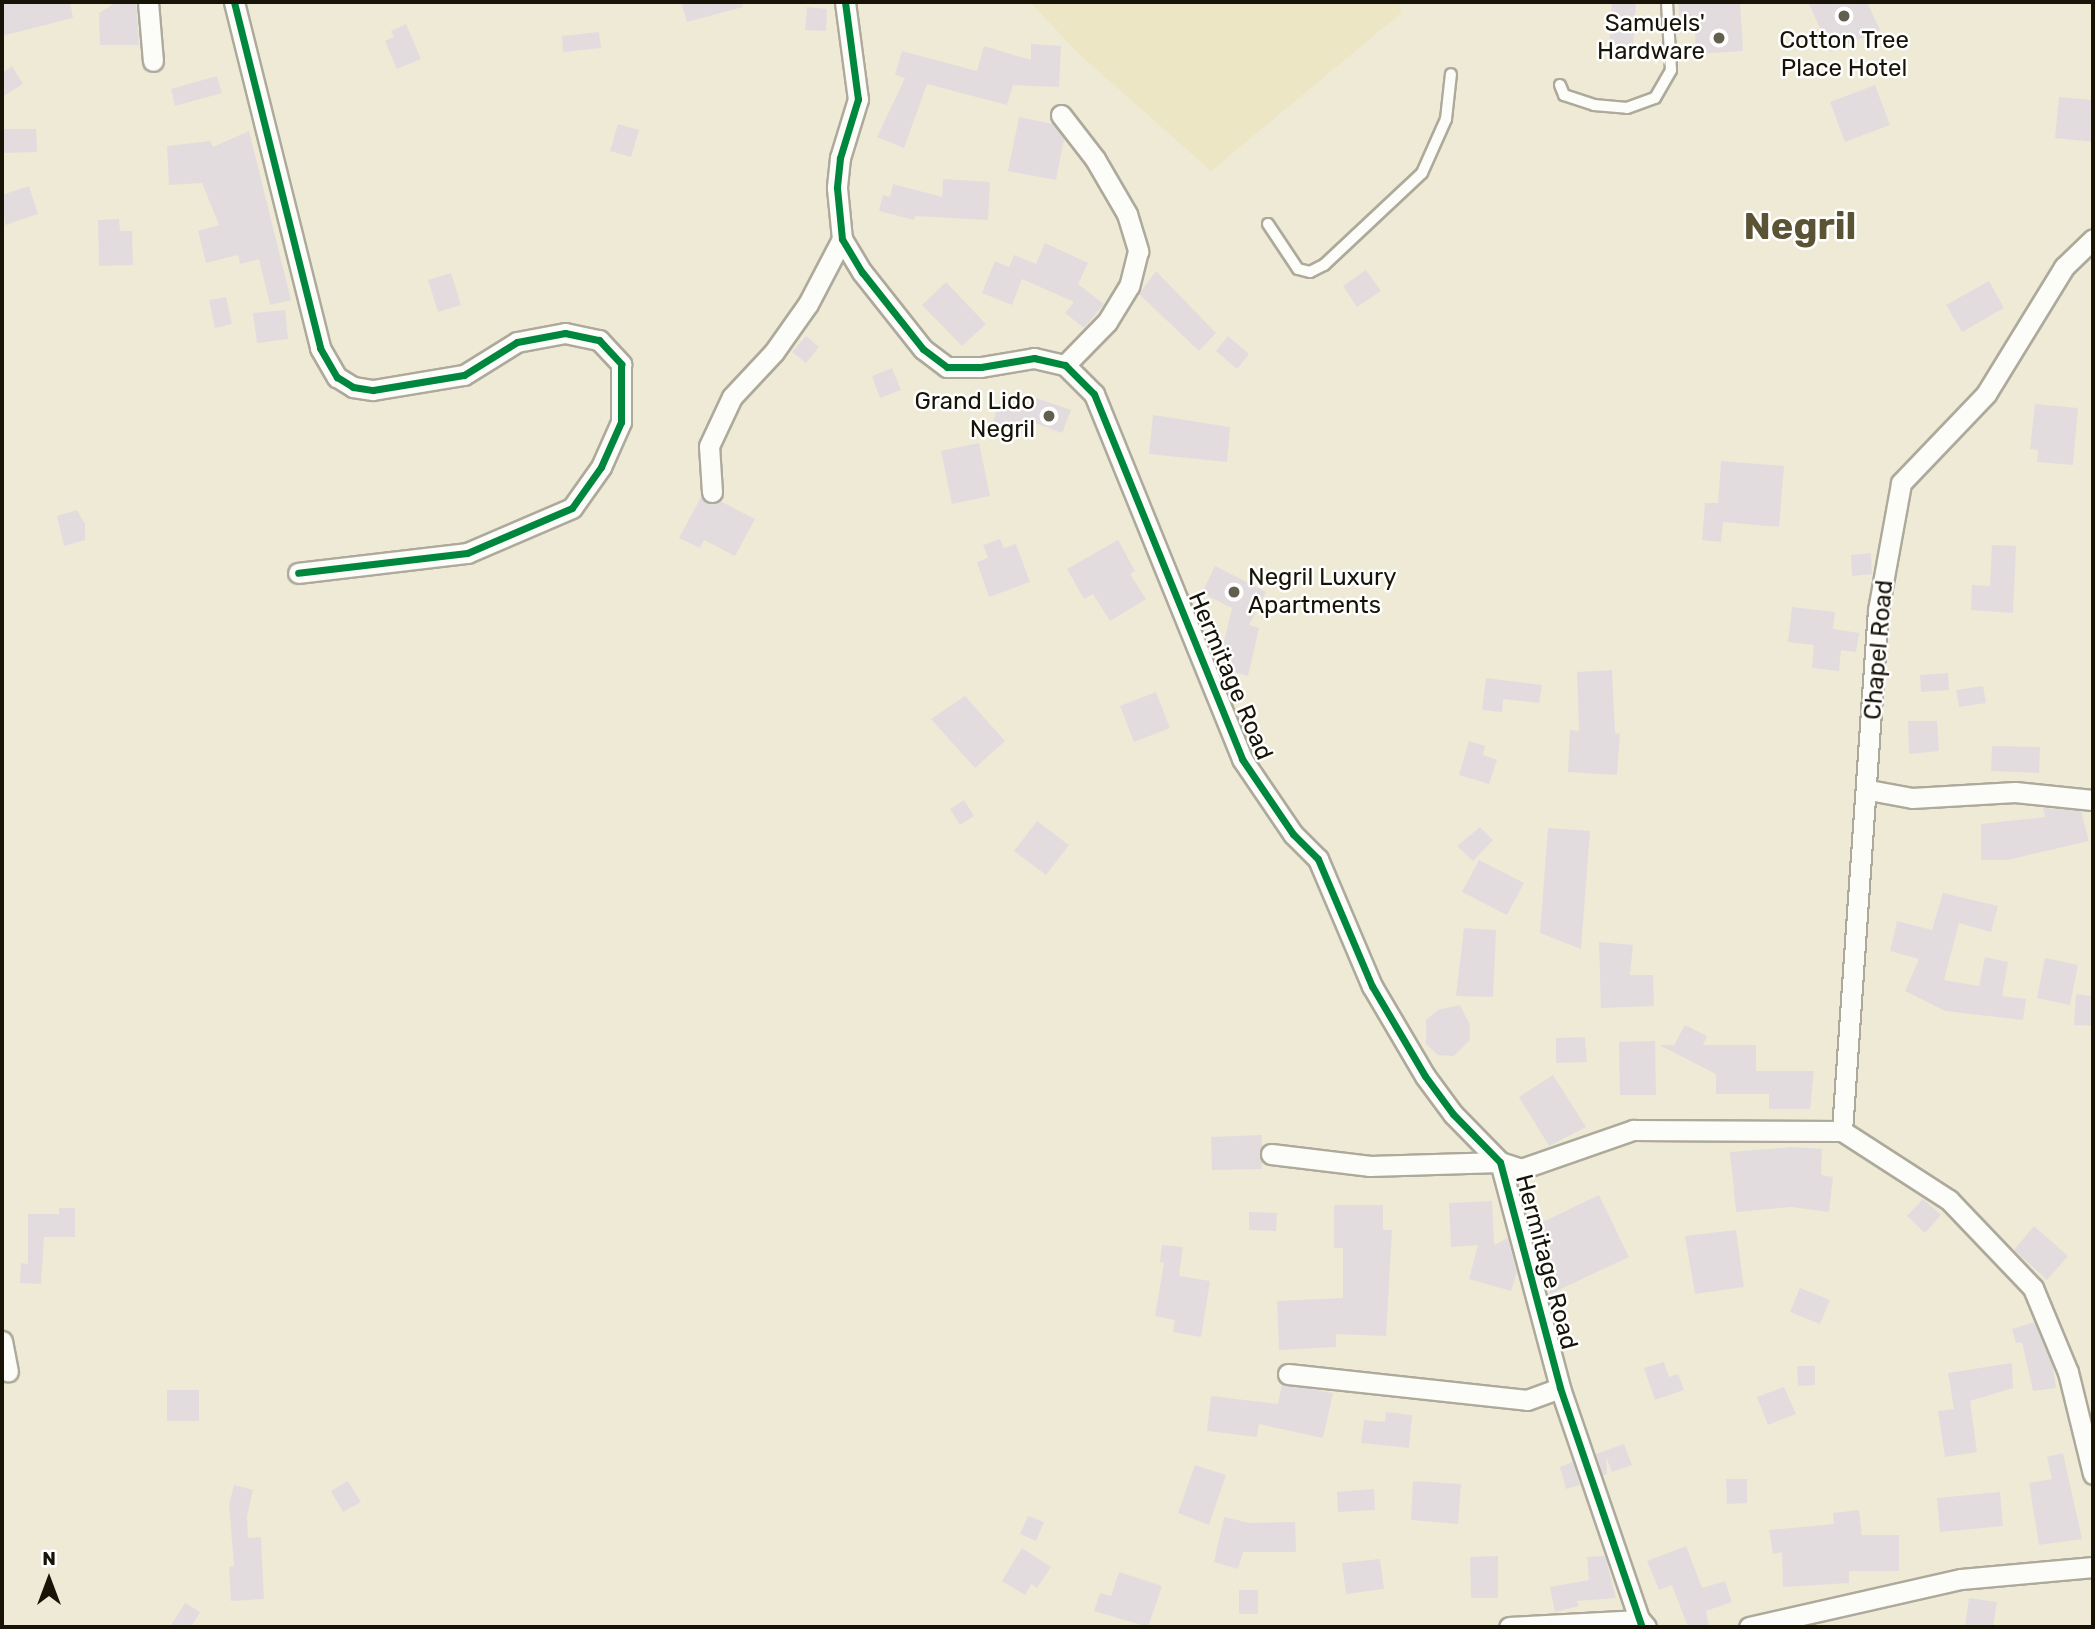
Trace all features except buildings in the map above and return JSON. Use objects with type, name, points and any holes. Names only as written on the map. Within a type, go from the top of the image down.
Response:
[{"type":"street","points":[[148,2],[153,61]]},
{"type":"street","points":[[234,2],[320,348],[337,377],[353,387],[373,390],[464,374],[517,342],[565,333],[599,340],[621,364],[621,422],[601,467],[572,508],[467,553],[298,573]]},
{"type":"street","points":[[845,2],[858,99],[838,178],[842,239],[862,272],[923,349],[947,367],[981,367],[1034,358],[1065,365],[1107,322],[1129,286],[1138,251],[1127,214],[1095,159],[1061,115]]},
{"type":"street","points":[[712,492],[709,446],[732,397],[774,352],[808,304],[842,239]]},
{"type":"street","name":"Chapel Road","points":[[1842,1131],[1869,790],[1878,610],[1901,483],[1986,394],[2064,267],[2093,239]]},
{"type":"street","name":"Hermitage Road","points":[[1065,365],[1094,394],[1242,759],[1293,834],[1318,859],[1372,986],[1425,1076],[1453,1114],[1500,1162],[1560,1388],[1642,1625]]},
{"type":"street","points":[[1869,790],[1912,798],[2015,792],[2093,800]]},
{"type":"street","points":[[1271,1154],[1370,1166],[1500,1162],[1521,1169],[1553,1161],[1633,1130],[1842,1131],[1949,1200],[2033,1288],[2068,1372],[2093,1474]]},
{"type":"street","points":[[2,1341],[8,1371]]},
{"type":"street","points":[[1288,1374],[1527,1400],[1560,1388]]},
{"type":"street","points":[[1748,1627],[1819,1620],[1961,1578],[2093,1567]]},
{"type":"street","points":[[1509,1627],[1642,1625]]},
{"type":"lane","points":[[1560,85],[1564,95],[1594,106],[1627,108],[1655,98],[1671,70],[1667,2]]},
{"type":"lane","points":[[1268,224],[1298,269],[1310,272],[1324,265],[1422,173],[1446,120],[1451,74]]},
{"type":"shaded area","points":[[1030,2],[1399,2],[1401,13],[1211,171],[1079,54]]},
{"type":"cycle path","points":[[234,2],[320,348],[337,377],[353,387],[373,390],[464,375],[517,342],[565,333],[599,340],[621,364],[621,422],[601,467],[572,508],[467,553],[298,573]]},
{"type":"cycle path","points":[[845,2],[858,99],[840,158],[837,188],[842,239],[862,272],[923,349],[947,367],[981,367],[1034,358],[1065,365],[1094,394],[1242,759],[1293,834],[1318,859],[1372,986],[1425,1076],[1453,1114],[1500,1162],[1560,1388],[1642,1627]]},
{"type":"place","name":"Cotton Tree Place Hotel","points":[[1844,16]]},
{"type":"place","name":"Samuels' Hardware","points":[[1719,38]]},
{"type":"place","name":"Grand Lido Negril","points":[[1049,416]]},
{"type":"place","name":"Negril Luxury Apartments","points":[[1234,592]]},
{"type":"district","name":"Negril","points":[[1800,227]]}]
